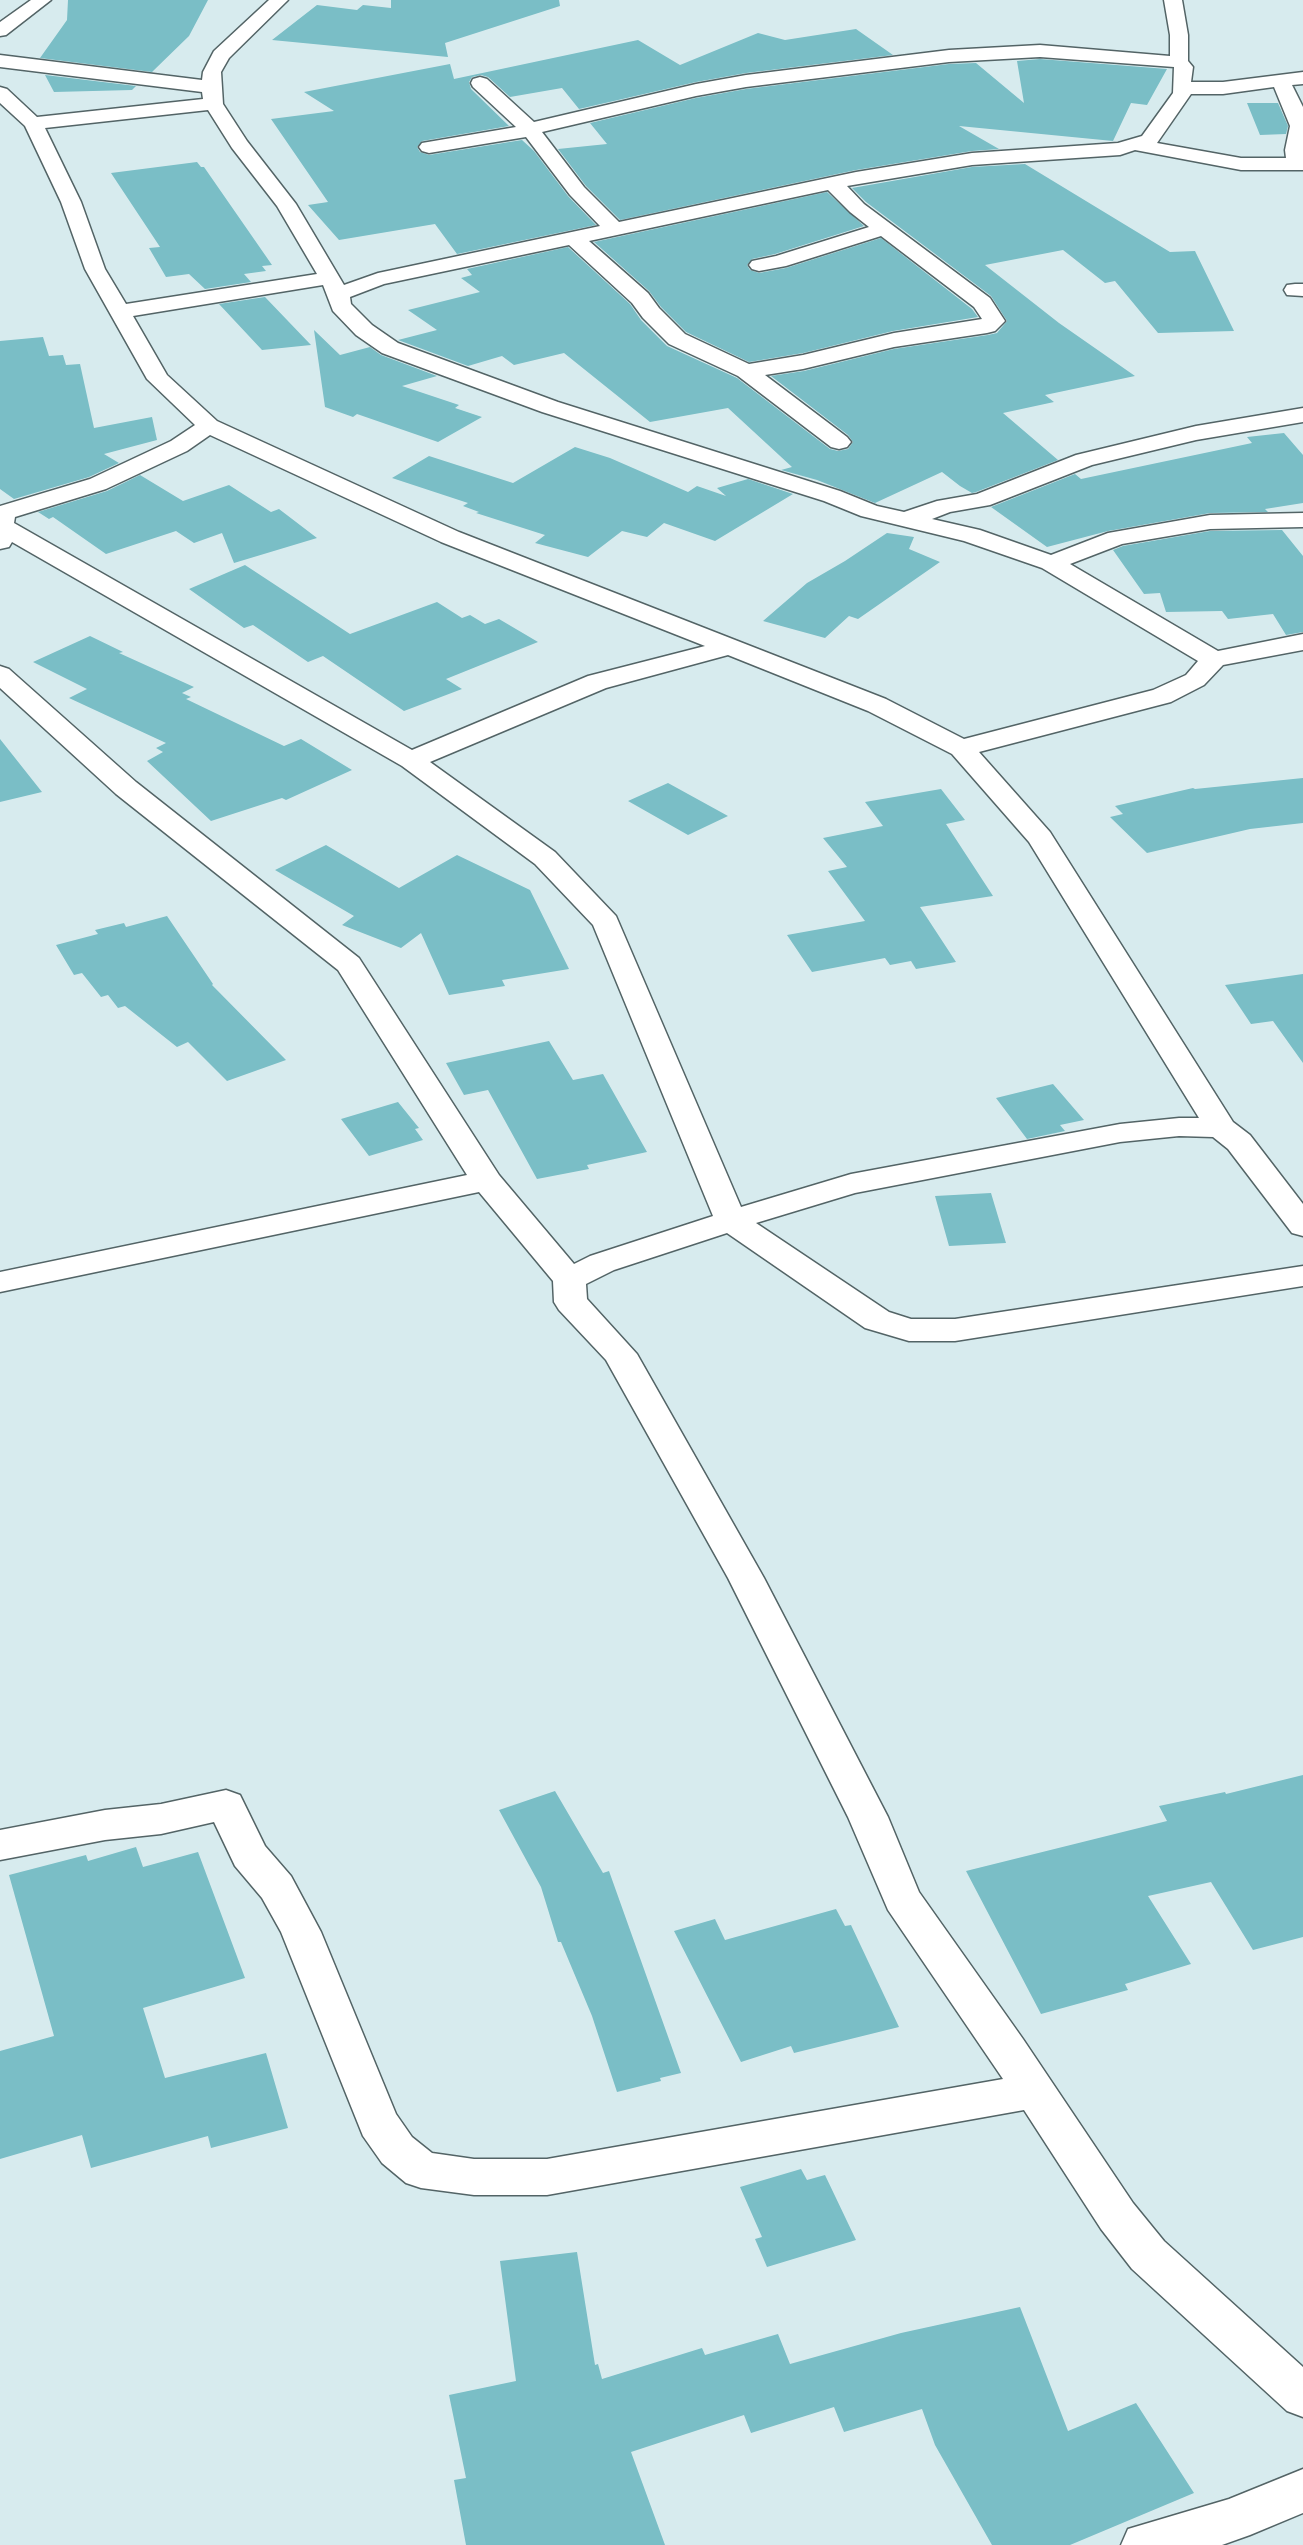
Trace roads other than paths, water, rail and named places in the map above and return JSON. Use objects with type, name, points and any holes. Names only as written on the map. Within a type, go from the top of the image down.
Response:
[{"type":"street","points":[[0,31],[42,0]]},
{"type":"street","points":[[279,0],[221,55],[212,72],[212,96],[239,144],[286,204],[334,286],[341,306],[364,330],[390,348],[549,407],[832,496],[869,511],[971,536],[1051,563],[1214,659]]},
{"type":"street","points":[[1173,0],[1179,35],[1179,62]]},
{"type":"street","points":[[119,312],[378,279],[833,183],[972,159],[1089,153],[1137,145],[1149,140],[1182,93],[1184,67],[1179,62],[1040,51],[949,56],[747,81],[562,120],[531,130],[429,147]]},
{"type":"street","points":[[0,61],[212,96]]},
{"type":"street","points":[[1181,88],[1223,88],[1303,78]]},
{"type":"street","points":[[1137,145],[1241,164],[1300,164],[1295,150],[1300,126],[1281,82]]},
{"type":"street","points":[[480,83],[531,130],[577,191],[616,230]]},
{"type":"street","points":[[0,93],[33,123],[71,202],[95,269],[158,380],[209,426],[450,537],[877,705],[961,748],[1040,838],[1221,1128],[1239,1142],[1303,1226]]},
{"type":"street","points":[[33,123],[212,96]]},
{"type":"street","points":[[746,371],[803,362],[894,340],[987,326],[994,321],[982,303],[857,208],[833,183]]},
{"type":"street","points":[[759,265],[884,229]]},
{"type":"street","points":[[575,239],[640,298],[651,313],[677,339],[746,371],[839,442]]},
{"type":"street","points":[[906,520],[945,506],[982,500],[1084,460],[1196,433],[1303,415]]},
{"type":"street","points":[[209,426],[179,446],[98,484],[3,513],[1,535],[411,760],[545,858],[606,921],[731,1221],[877,1320],[909,1330],[956,1330],[1303,1276]]},
{"type":"street","points":[[1051,563],[1117,538],[1210,522],[1303,519]]},
{"type":"street","points":[[961,748],[1162,696],[1195,680],[1214,659],[1303,642]]},
{"type":"street","points":[[411,760],[597,682],[731,647]]},
{"type":"street","points":[[0,674],[126,788],[349,964],[488,1180],[569,1279],[571,1302],[620,1354],[746,1578],[868,1817],[902,1899],[1035,2091],[1117,2216],[1148,2254],[1303,2396]]},
{"type":"street","points":[[569,1279],[602,1263],[851,1184],[1120,1133],[1179,1127],[1221,1128]]},
{"type":"street","points":[[0,1282],[488,1180]]},
{"type":"street","points":[[0,1845],[105,1825],[161,1819],[226,1805],[249,1855],[277,1887],[301,1932],[378,2124],[397,2150],[421,2170],[474,2177],[547,2177],[1035,2091]]},
{"type":"street","points":[[1145,2545],[1233,2520],[1303,2491]]}]
